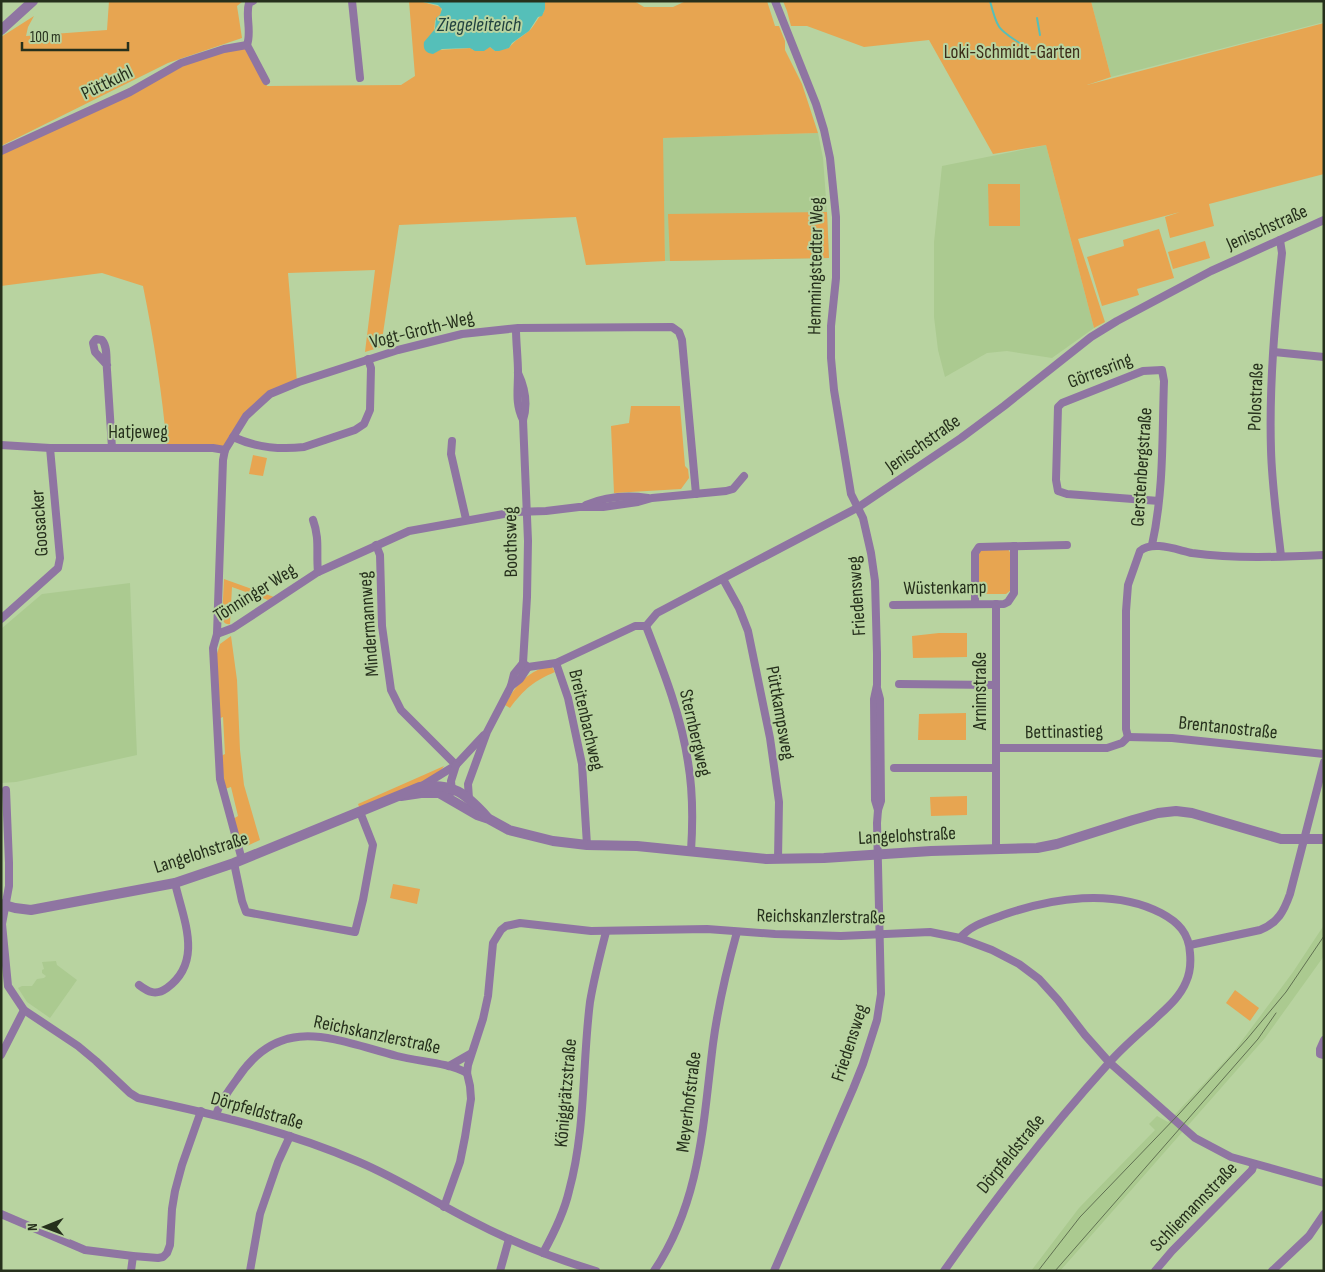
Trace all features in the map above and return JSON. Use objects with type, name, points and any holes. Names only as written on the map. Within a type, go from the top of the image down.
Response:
[{"type":"street","points":[[1,30],[33,1]]},
{"type":"street","points":[[254,1],[249,3],[248,8],[250,36],[247,44],[266,81]]},
{"type":"street","points":[[352,1],[360,78]]},
{"type":"street","name":"Hemmingstedter Weg","points":[[775,1],[816,104],[830,158],[836,217],[836,278],[831,326],[831,358],[834,390],[851,494],[857,508]]},
{"type":"street","points":[[1,23],[13,21]]},
{"type":"street","name":"Püttkuhl","points":[[1,151],[130,92],[176,65],[224,49],[247,44]]},
{"type":"street","name":"Jenischstraße","points":[[525,665],[556,663],[635,626],[646,626],[657,614],[857,508],[973,429],[1091,337],[1211,271],[1324,220]]},
{"type":"street","name":"Polostraße","points":[[1280,240],[1282,253],[1274,352],[1271,449],[1273,488],[1281,556]]},
{"type":"street","name":"Vogt-Groth-Weg","points":[[217,634],[222,467],[225,450],[233,436],[246,416],[270,394],[299,382],[398,350],[447,337],[516,329],[668,327],[676,329],[682,340],[696,494]]},
{"type":"street","name":"Boothsweg","points":[[516,329],[518,374],[526,396],[523,420],[528,581],[525,665]]},
{"type":"street","points":[[1274,352],[1324,357]]},
{"type":"street","points":[[233,436],[255,446],[296,448],[304,447],[360,427],[367,420],[370,410],[371,368],[368,359]]},
{"type":"street","points":[[107,364],[112,448]]},
{"type":"street","name":"Görresring","points":[[1159,501],[1067,494],[1058,491],[1056,480],[1057,422],[1058,407],[1062,403],[1144,371],[1162,370]]},
{"type":"street","name":"Gerstenbergstraße","points":[[1128,737],[1125,705],[1128,589],[1140,551],[1152,545],[1159,501],[1164,381],[1162,370]]},
{"type":"street","points":[[452,441],[451,454],[466,519]]},
{"type":"street","points":[[1,446],[50,448]]},
{"type":"street","name":"Hatjeweg","points":[[50,448],[213,448],[225,450]]},
{"type":"street","name":"Goosacker","points":[[1,620],[58,568],[60,558],[50,448]]},
{"type":"street","name":"Tönninger Weg","points":[[360,812],[373,845],[363,900],[354,932],[246,912],[242,901],[238,861],[218,764],[213,662],[217,634],[234,628],[318,572],[409,531],[466,519],[515,512],[603,507],[652,498],[733,488],[744,476]]},
{"type":"street","name":"Friedensweg","points":[[774,1271],[853,1089],[868,1049],[881,1001],[876,855],[878,810],[881,793],[880,699],[876,685],[875,581],[866,529],[861,513],[857,508]]},
{"type":"street","points":[[313,520],[318,534],[316,559],[318,572]]},
{"type":"street","name":"Mindermannweg","points":[[376,545],[380,555],[382,626],[391,690],[402,710],[456,765]]},
{"type":"street","points":[[975,604],[976,550],[982,546],[1067,545]]},
{"type":"street","points":[[1152,545],[1194,553],[1218,555],[1324,555]]},
{"type":"street","points":[[996,604],[1008,602],[1014,593],[1014,546]]},
{"type":"street","name":"Püttkampsweg","points":[[723,579],[739,608],[748,631],[770,738],[779,802],[778,859]]},
{"type":"street","name":"Wüstenkamp","points":[[893,605],[996,604]]},
{"type":"street","name":"Arnimstraße","points":[[996,604],[996,849]]},
{"type":"street","name":"Sternbergweg","points":[[646,626],[672,695],[688,761],[692,793],[691,851]]},
{"type":"street","name":"Breitenbachweg","points":[[556,663],[568,698],[579,744],[584,776],[587,845]]},
{"type":"street","points":[[469,799],[467,790],[469,780],[487,732],[511,686],[514,674],[525,665]]},
{"type":"street","points":[[900,684],[996,684]]},
{"type":"street","points":[[420,787],[456,765],[487,732]]},
{"type":"street","name":"Bettinastieg","points":[[997,748],[1107,748],[1122,743],[1128,737]]},
{"type":"street","name":"Brentanostraße","points":[[1128,737],[1172,738],[1324,754]]},
{"type":"street","points":[[960,938],[973,926],[1020,909],[1057,902],[1101,898],[1139,903],[1162,914],[1178,924],[1184,931],[1190,945],[1260,930],[1273,924],[1284,911],[1288,901],[1324,762]]},
{"type":"street","points":[[455,802],[451,778],[456,765]]},
{"type":"street","points":[[894,768],[996,768]]},
{"type":"street","points":[[439,793],[469,780]]},
{"type":"street","name":"Langelohstraße","points":[[3,904],[23,910],[31,910],[175,883],[238,861],[420,787],[435,785],[452,789],[469,799],[489,819]]},
{"type":"street","points":[[3,904],[9,886],[6,790]]},
{"type":"street","name":"Langelohstraße","points":[[401,796],[439,793],[477,815],[509,830],[563,843],[637,846],[778,859],[1048,847],[1133,820],[1158,813],[1176,811],[1192,813],[1275,837],[1324,839]]},
{"type":"street","points":[[139,985],[152,993],[160,992],[173,982],[185,964],[188,954],[188,937],[175,883]]},
{"type":"street","name":"Dörpfeldstraße","points":[[3,904],[2,930],[8,986],[24,1010],[78,1046],[133,1096],[201,1111],[290,1136],[360,1162],[509,1239],[543,1254],[596,1271]]},
{"type":"street","name":"Reichskanzlerstraße","points":[[216,1115],[227,1093],[252,1059],[269,1046],[290,1038],[307,1035],[318,1036],[413,1060],[448,1066],[467,1073],[470,1054],[488,996],[493,943],[501,930],[506,926],[520,923],[606,932],[696,928],[802,936],[930,932],[960,938],[992,950],[1019,964],[1039,979],[1109,1062],[1195,1138],[1231,1157],[1324,1183]]},
{"type":"street","name":"Königgrätzstraße","points":[[543,1254],[564,1208],[574,1171],[582,1103],[590,1003],[596,969],[606,932]]},
{"type":"street","name":"Meyerhofstraße","points":[[654,1271],[672,1241],[697,1168],[704,1130],[716,1027],[737,932]]},
{"type":"street","name":"Dörpfeldstraße","points":[[944,1271],[1002,1189],[1109,1062],[1180,994],[1188,977],[1190,945]]},
{"type":"street","points":[[1,1055],[24,1010]]},
{"type":"street","points":[[1324,1040],[1320,1049],[1320,1054],[1324,1055]]},
{"type":"street","name":"Reichskanzlerstraße","points":[[448,1066],[470,1054]]},
{"type":"street","points":[[444,1207],[460,1162],[466,1137],[470,1099],[467,1073]]},
{"type":"street","points":[[1,1214],[85,1250],[158,1258],[167,1254],[170,1246],[175,1191],[182,1164],[201,1111]]},
{"type":"street","points":[[250,1271],[260,1214],[278,1162],[290,1136]]},
{"type":"street","name":"Schliemannstraße","points":[[1155,1271],[1172,1251],[1252,1170],[1254,1164]]},
{"type":"street","points":[[1272,1271],[1302,1244],[1324,1214]]},
{"type":"street","points":[[500,1271],[509,1239]]},
{"type":"street","points":[[131,1271],[133,1256]]},
{"type":"shaded area","points":[[1091,1],[1324,1],[1324,22],[1111,77]]},
{"type":"shaded area","points":[[818,133],[823,158],[829,258],[665,261],[662,138]]},
{"type":"shaded area","points":[[1046,145],[1094,328],[1052,358],[1007,351],[987,353],[945,377],[938,350],[934,317],[934,242],[942,166]]},
{"type":"shaded area","points":[[130,583],[137,755],[16,782],[1,783],[1,629],[42,594]]},
{"type":"shaded area","points":[[1324,925],[1324,956],[1265,1038],[1060,1271],[1031,1271],[1079,1208],[1155,1130],[1149,1124],[1157,1116],[1168,1122],[1235,1050],[1293,972]]},
{"type":"shaded area","points":[[56,961],[57,965],[77,980],[50,1018],[27,1002],[18,988],[32,986],[37,979],[46,976],[42,973],[44,969],[42,962]]},
{"type":"green space","points":[[109,1],[243,1],[237,6],[242,38],[168,63],[1,146],[1,37],[34,16],[26,36],[107,30]]},
{"type":"green space","points":[[409,1],[419,1],[441,7],[442,12],[435,21],[432,54],[439,50],[471,48],[473,50],[490,47],[495,51],[509,48],[533,27],[544,12],[545,1],[634,1],[644,7],[673,7],[686,1],[767,1],[775,26],[779,26],[785,41],[785,50],[802,84],[818,133],[663,138],[665,261],[586,265],[576,217],[399,225],[381,347],[365,352],[375,270],[288,273],[297,382],[251,410],[225,450],[167,448],[151,326],[143,286],[102,273],[1,286],[1,151],[181,63],[247,45],[267,86],[401,85],[415,76]]},
{"type":"green space","name":"Loki-Schmidt-Garten","points":[[783,1],[1091,1],[1111,77],[1087,85],[1324,23],[1324,174],[1209,204],[1214,226],[1170,238],[1165,217],[1180,212],[1078,239],[1105,322],[1094,328],[1046,145],[993,154],[929,40],[864,47],[807,26],[791,26]]},
{"type":"green space","points":[[988,184],[1020,184],[1020,226],[989,226]]},
{"type":"green space","points":[[827,212],[829,258],[670,261],[668,214]]},
{"type":"green space","points":[[1159,229],[1174,278],[1137,289],[1139,295],[1102,306],[1087,257],[1124,246],[1123,240]]},
{"type":"green space","points":[[1205,241],[1210,258],[1173,269],[1168,252]]},
{"type":"green space","points":[[631,406],[680,406],[685,466],[688,469],[689,478],[681,489],[614,493],[611,426],[629,423]]},
{"type":"green space","points":[[253,455],[267,458],[263,476],[249,474]]},
{"type":"green space","points":[[1008,549],[1011,554],[1011,590],[1006,594],[981,594],[978,589],[978,554],[980,550]]},
{"type":"green space","points":[[224,579],[274,597],[268,600],[232,587],[230,624],[227,624],[222,618]]},
{"type":"green space","points":[[939,633],[967,633],[967,657],[913,658],[912,636]]},
{"type":"green space","points":[[231,636],[237,680],[240,750],[244,785],[260,840],[247,846],[243,836],[238,838],[233,819],[238,816],[231,787],[225,789],[221,756],[225,754],[223,717],[218,719],[216,657],[220,644]]},
{"type":"green space","points":[[545,667],[552,667],[555,672],[530,686],[510,708],[505,705],[526,677]]},
{"type":"green space","points":[[966,713],[966,740],[918,740],[919,714]]},
{"type":"green space","points":[[444,766],[439,772],[419,784],[360,809],[358,804]]},
{"type":"green space","points":[[967,796],[967,815],[931,816],[930,797]]},
{"type":"green space","points":[[393,884],[420,889],[417,904],[390,898]]},
{"type":"green space","points":[[1235,990],[1259,1008],[1250,1021],[1226,1003]]},
{"type":"water","name":"Ziegeleiteich","points":[[419,1],[545,1],[545,9],[542,16],[538,17],[529,31],[512,43],[509,48],[499,51],[495,51],[490,47],[484,51],[475,51],[470,48],[442,49],[433,54],[425,50],[424,42],[435,29],[436,18],[440,15],[442,9],[438,5]]},
{"type":"waterway","points":[[990,1],[995,19],[1001,29],[1024,46]]},
{"type":"waterway","points":[[1037,18],[1040,35]]},
{"type":"tram line","points":[[1038,1271],[1080,1217],[1179,1114],[1247,1039],[1286,992],[1324,936]]},
{"type":"tram line","points":[[1055,1271],[1258,1039],[1276,1013]]}]
